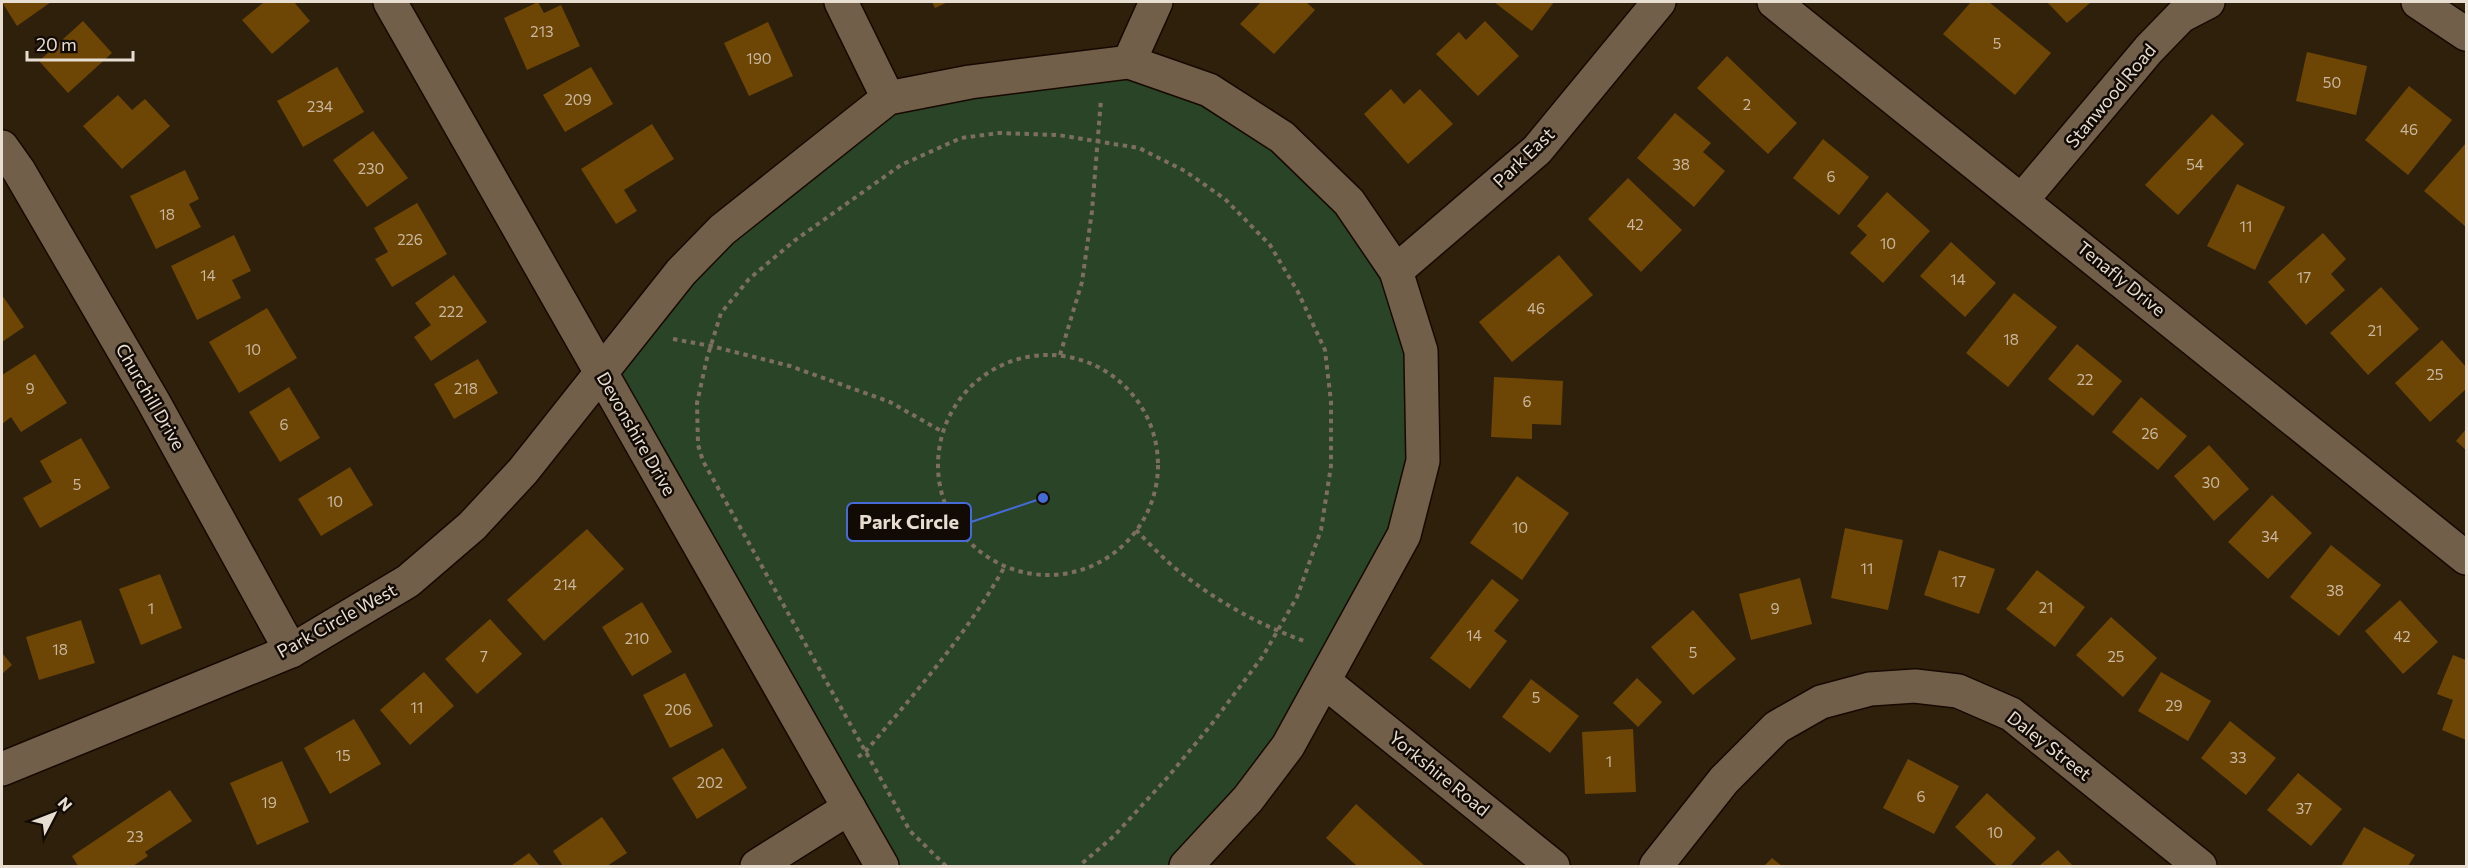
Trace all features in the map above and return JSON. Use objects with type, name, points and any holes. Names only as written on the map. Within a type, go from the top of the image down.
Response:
[{"type":"street","name":"Devonshire Drive","points":[[390,2],[882,867]]},
{"type":"street","points":[[842,2],[888,99],[970,82],[1117,63],[1209,90],[1282,137],[1349,202],[1396,271],[1421,351],[1423,461],[1404,535],[1288,746],[1248,799],[1186,867]]},
{"type":"street","points":[[1117,63],[1156,2]]},
{"type":"street","name":"Park East","points":[[1396,271],[1538,150],[1659,2]]},
{"type":"street","name":"Tenafly Drive","points":[[1774,2],[2466,558]]},
{"type":"street","name":"Stanwood Road","points":[[2022,200],[2149,49],[2181,16],[2208,2]]},
{"type":"street","points":[[2418,2],[2466,34]]},
{"type":"street","name":"Park Circle West","points":[[2,769],[291,651],[408,581],[472,526],[524,471],[681,272],[722,230],[857,121],[888,99]]},
{"type":"street","name":"Churchill Drive","points":[[2,147],[19,171],[153,401],[291,651]]},
{"type":"street","name":"Yorkshire Road","points":[[1325,682],[1553,867]]},
{"type":"street","name":"Daley Street","points":[[1656,867],[1725,780],[1777,727],[1821,702],[1870,689],[1915,686],[1958,692],[2011,714],[2200,867]]},
{"type":"street","points":[[757,867],[849,808]]},
{"type":"path","points":[[1060,355],[1082,282],[1092,211],[1097,141],[1117,63]]},
{"type":"path","points":[[946,867],[910,831],[703,461],[698,445],[697,402],[721,313],[749,279],[794,241],[901,165],[961,138],[999,133],[1058,135],[1139,148],[1185,171],[1225,199],[1270,245],[1298,292],[1325,350],[1331,402],[1331,466],[1321,530],[1297,597],[1244,682],[1167,778],[1114,836],[1079,867]]},
{"type":"path","points":[[634,330],[711,345],[790,366],[890,402],[943,432]]},
{"type":"path","points":[[1060,355],[1096,365],[1126,387],[1148,417],[1158,453],[1156,490],[1141,524],[1117,552],[1084,570],[1048,575],[1005,566],[981,552],[956,526],[941,494],[937,458],[945,423],[964,392],[991,369],[1025,356],[1060,355]]},
{"type":"path","points":[[1136,530],[1178,571],[1229,606],[1277,632],[1341,653]]},
{"type":"path","points":[[831,778],[866,751],[947,655],[986,601],[1005,566]]},
{"type":"green space","points":[[1129,62],[1282,137],[1396,271],[1423,461],[1366,607],[1186,866],[880,866],[601,372],[681,272],[857,121]]},
{"type":"building","points":[[2,2],[51,2],[17,26]]},
{"type":"building","points":[[264,2],[294,2],[310,21],[272,54],[242,20]]},
{"type":"building","points":[[538,2],[544,13],[561,5],[580,46],[527,70],[504,18]]},
{"type":"building","points":[[932,2],[948,2],[935,8]]},
{"type":"building","points":[[1261,2],[1306,2],[1315,10],[1274,54],[1240,24]]},
{"type":"building","points":[[1494,2],[1554,2],[1532,31]]},
{"type":"building","points":[[1971,2],[1989,2],[2051,53],[2015,95],[1943,34]]},
{"type":"building","points":[[2047,2],[2091,2],[2067,23]]},
{"type":"building","points":[[83,21],[112,53],[68,93],[39,61]]},
{"type":"building","points":[[1485,21],[1519,56],[1478,96],[1436,54],[1459,32],[1466,40]]},
{"type":"building","points":[[768,22],[793,76],[749,96],[724,43]]},
{"type":"building","points":[[2307,52],[2367,66],[2356,115],[2296,101]]},
{"type":"building","points":[[1727,56],[1797,123],[1768,154],[1697,88]]},
{"type":"building","points":[[337,67],[364,112],[303,147],[277,101]]},
{"type":"building","points":[[591,67],[613,104],[565,132],[543,95]]},
{"type":"building","points":[[2409,86],[2452,120],[2408,175],[2365,140]]},
{"type":"building","points":[[1391,89],[1404,104],[1420,89],[1453,124],[1408,164],[1364,114]]},
{"type":"building","points":[[118,95],[132,110],[145,99],[170,126],[122,169],[83,126]]},
{"type":"building","points":[[1675,113],[1711,143],[1703,152],[1725,171],[1694,207],[1637,158]]},
{"type":"building","points":[[2212,114],[2244,144],[2178,215],[2145,185]]},
{"type":"building","points":[[652,124],[674,159],[624,190],[637,211],[616,224],[581,169]]},
{"type":"building","points":[[373,131],[408,178],[367,207],[333,160]]},
{"type":"building","points":[[1823,139],[1869,177],[1839,215],[1793,178]]},
{"type":"building","points":[[2466,143],[2466,227],[2424,191]]},
{"type":"building","points":[[185,170],[199,199],[189,204],[201,227],[156,249],[130,196]]},
{"type":"building","points":[[1628,178],[1682,230],[1641,272],[1588,219]]},
{"type":"building","points":[[2237,184],[2285,207],[2255,270],[2207,246]]},
{"type":"building","points":[[1887,192],[1930,231],[1883,283],[1850,253],[1867,235],[1857,226]]},
{"type":"building","points":[[417,203],[447,254],[392,287],[375,259],[388,252],[374,228]]},
{"type":"building","points":[[2323,233],[2346,259],[2331,274],[2345,290],[2306,325],[2268,282]]},
{"type":"building","points":[[234,235],[251,271],[232,280],[241,298],[197,320],[171,266]]},
{"type":"building","points":[[1951,242],[1996,283],[1965,317],[1920,276]]},
{"type":"building","points":[[1559,255],[1593,295],[1512,362],[1479,322]]},
{"type":"building","points":[[454,275],[487,322],[431,361],[414,337],[431,325],[415,303]]},
{"type":"building","points":[[2381,287],[2419,329],[2368,375],[2330,333]]},
{"type":"building","points":[[2014,293],[2057,327],[2008,387],[1966,353]]},
{"type":"building","points":[[2,295],[24,327],[2,342]]},
{"type":"building","points":[[267,308],[297,358],[239,393],[209,342]]},
{"type":"building","points":[[2442,340],[2466,367],[2466,389],[2430,422],[2395,383]]},
{"type":"building","points":[[2077,344],[2122,381],[2093,416],[2048,379]]},
{"type":"building","points":[[35,354],[67,403],[21,432],[11,417],[2,424],[2,375]]},
{"type":"building","points":[[478,359],[498,393],[454,419],[434,384]]},
{"type":"building","points":[[1494,377],[1563,381],[1561,425],[1532,424],[1532,439],[1491,437]]},
{"type":"building","points":[[289,387],[320,438],[280,462],[249,412]]},
{"type":"building","points":[[2141,397],[2187,436],[2158,470],[2112,432]]},
{"type":"building","points":[[2466,429],[2466,450],[2456,441]]},
{"type":"building","points":[[81,438],[110,488],[40,528],[23,498],[52,482],[40,461]]},
{"type":"building","points":[[2209,445],[2249,489],[2214,521],[2174,476]]},
{"type":"building","points":[[350,467],[373,505],[321,536],[298,499]]},
{"type":"building","points":[[1517,476],[1569,513],[1522,580],[1470,543]]},
{"type":"building","points":[[2272,495],[2312,533],[2268,579],[2228,542]]},
{"type":"building","points":[[1845,528],[1903,540],[1888,610],[1831,598]]},
{"type":"building","points":[[587,529],[624,569],[544,641],[507,600]]},
{"type":"building","points":[[2331,545],[2381,585],[2339,636],[2290,597]]},
{"type":"building","points":[[1939,550],[1995,569],[1979,614],[1924,595]]},
{"type":"building","points":[[2037,570],[2085,607],[2055,647],[2006,609]]},
{"type":"building","points":[[160,574],[182,628],[141,645],[119,589]]},
{"type":"building","points":[[1800,578],[1812,624],[1751,640],[1739,594]]},
{"type":"building","points":[[1492,579],[1519,600],[1494,631],[1507,641],[1470,689],[1430,658]]},
{"type":"building","points":[[2400,600],[2438,642],[2403,674],[2365,631]]},
{"type":"building","points":[[642,602],[672,652],[632,676],[602,627]]},
{"type":"building","points":[[1693,610],[1736,659],[1693,695],[1651,647]]},
{"type":"building","points":[[2111,617],[2157,658],[2123,697],[2076,655]]},
{"type":"building","points":[[490,619],[522,654],[477,694],[445,659]]},
{"type":"building","points":[[81,620],[95,663],[39,680],[26,637]]},
{"type":"building","points":[[2,653],[12,665],[2,674]]},
{"type":"building","points":[[2453,655],[2466,660],[2466,740],[2442,730],[2453,700],[2437,694]]},
{"type":"building","points":[[424,672],[454,706],[410,745],[380,710]]},
{"type":"building","points":[[2161,672],[2211,701],[2188,741],[2138,711]]},
{"type":"building","points":[[685,673],[713,726],[670,748],[643,695]]},
{"type":"building","points":[[1637,678],[1662,702],[1638,727],[1613,703]]},
{"type":"building","points":[[1531,679],[1579,716],[1550,753],[1502,717]]},
{"type":"building","points":[[354,719],[381,764],[330,794],[304,748]]},
{"type":"building","points":[[2230,721],[2276,758],[2246,795],[2201,758]]},
{"type":"building","points":[[1633,729],[1636,792],[1585,794],[1582,732]]},
{"type":"building","points":[[723,748],[747,788],[697,819],[672,778]]},
{"type":"building","points":[[1908,759],[1959,786],[1934,834],[1883,808]]},
{"type":"building","points":[[282,761],[309,822],[257,845],[230,783]]},
{"type":"building","points":[[2298,773],[2342,809],[2311,846],[2267,810]]},
{"type":"building","points":[[170,790],[192,821],[145,852],[148,856],[133,866],[78,866],[72,856]]},
{"type":"building","points":[[1987,793],[2036,838],[2010,866],[1997,866],[1955,827]]},
{"type":"building","points":[[1356,804],[1425,866],[1357,866],[1326,838]]},
{"type":"building","points":[[602,817],[627,853],[607,866],[563,866],[553,851]]},
{"type":"building","points":[[2364,827],[2415,855],[2408,866],[2341,866]]},
{"type":"building","points":[[2058,850],[2073,866],[2039,866]]},
{"type":"building","points":[[529,853],[540,866],[511,866]]},
{"type":"building","points":[[1772,858],[1782,866],[1764,866]]},
{"type":"place","name":"Park Circle","points":[[1043,498]]}]
